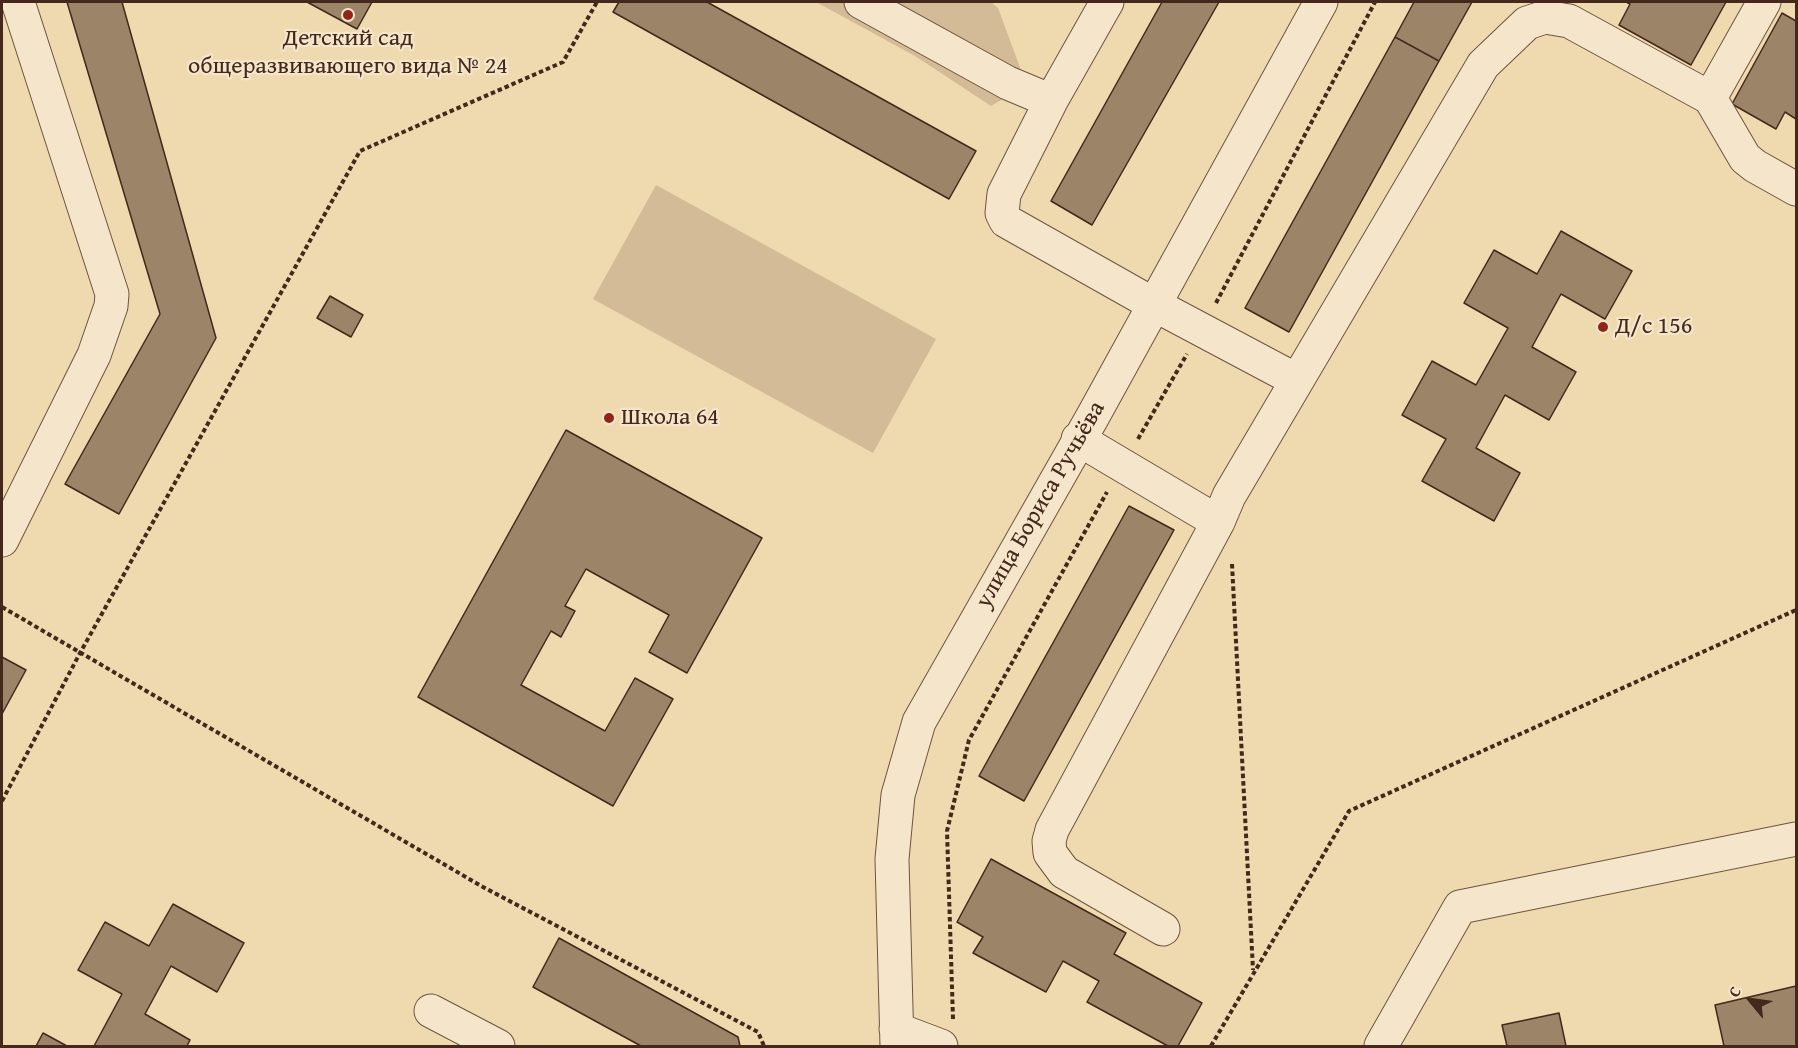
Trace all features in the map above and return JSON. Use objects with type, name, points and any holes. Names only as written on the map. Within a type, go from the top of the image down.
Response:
[{"type":"street","points":[[5,522],[94,355],[111,306],[112,294],[18,2]]},
{"type":"street","points":[[861,2],[1008,83],[1051,101]]},
{"type":"street","points":[[1107,2],[1051,101],[1004,195],[1002,213],[1013,227],[1296,380]]},
{"type":"street","name":"улица Бориса Ручьёва","points":[[896,1038],[892,859],[898,795],[919,722],[1321,2]]},
{"type":"street","points":[[1710,98],[1764,2]]},
{"type":"street","points":[[1162,929],[1064,872],[1055,864],[1050,853],[1049,841],[1218,522],[1228,496],[1483,65],[1527,23],[1545,17],[1569,21],[1710,98],[1744,158],[1797,189]]},
{"type":"street","points":[[1078,439],[1218,522]]},
{"type":"street","points":[[1381,1047],[1460,906],[1797,839]]},
{"type":"street","points":[[431,1011],[498,1047]]},
{"type":"street","points":[[896,1038],[947,1035]]},
{"type":"path","points":[[2,801],[80,653],[360,151],[563,62],[597,2]]},
{"type":"path","points":[[947,1035],[947,831],[969,740],[1122,465],[1202,330],[1375,2]]},
{"type":"path","points":[[1232,555],[1253,971]]},
{"type":"path","points":[[2,607],[483,887],[758,1032],[764,1047]]},
{"type":"path","points":[[1210,1047],[1349,811],[1797,610]]},
{"type":"shaded area","points":[[816,2],[991,2],[998,8],[1021,70],[1013,93],[991,106],[915,56]]},
{"type":"shaded area","points":[[656,185],[936,339],[873,453],[593,299]]},
{"type":"building","points":[[67,2],[122,2],[216,338],[119,514],[65,484],[160,314]]},
{"type":"building","name":"Детский сад общеразвивающего вида № 24","points":[[307,2],[372,2],[357,29]]},
{"type":"building","points":[[619,2],[707,2],[976,151],[949,199],[613,12]]},
{"type":"building","points":[[1162,2],[1219,2],[1092,225],[1051,201]]},
{"type":"building","points":[[1414,2],[1472,2],[1439,61],[1395,37]]},
{"type":"building","points":[[1626,2],[1726,2],[1691,65],[1619,25],[1630,4]]},
{"type":"building","points":[[1782,13],[1796,21],[1796,119],[1785,112],[1776,129],[1732,104]]},
{"type":"building","points":[[1395,37],[1439,61],[1289,332],[1245,308]]},
{"type":"building","points":[[1561,231],[1632,271],[1605,319],[1561,294],[1532,347],[1576,372],[1549,420],[1505,395],[1476,448],[1520,473],[1494,521],[1422,481],[1446,439],[1402,415],[1432,361],[1476,385],[1508,328],[1464,303],[1494,250],[1537,274]]},
{"type":"building","points":[[330,296],[363,315],[351,337],[317,318]]},
{"type":"building","points":[[566,430],[762,538],[687,673],[649,652],[669,615],[586,569],[565,606],[575,611],[561,637],[551,631],[521,685],[605,731],[635,678],[673,699],[613,806],[418,697]]},
{"type":"building","points":[[1129,506],[1174,530],[1024,801],[979,776]]},
{"type":"building","points":[[2,657],[26,670],[2,714]]},
{"type":"building","points":[[991,859],[1126,933],[1114,954],[1202,1003],[1178,1046],[1168,1046],[1087,1002],[1099,981],[1063,961],[1046,992],[973,953],[983,937],[957,922]]},
{"type":"building","points":[[173,904],[244,943],[217,992],[171,966],[145,1014],[190,1040],[187,1046],[94,1046],[122,994],[78,970],[105,922],[149,946]]},
{"type":"building","points":[[559,938],[738,1037],[740,1046],[641,1046],[533,987]]},
{"type":"building","points":[[1796,986],[1796,1046],[1724,1046],[1715,1005]]},
{"type":"building","points":[[1559,1013],[1566,1046],[1507,1046],[1502,1025]]},
{"type":"building","points":[[43,1033],[67,1046],[36,1046]]},
{"type":"place","name":"Детский сад общеразвивающего вида № 24","points":[[348,15]]},
{"type":"place","name":"Д/с 156","points":[[1603,327]]},
{"type":"place","name":"Школа 64","points":[[609,418]]}]
